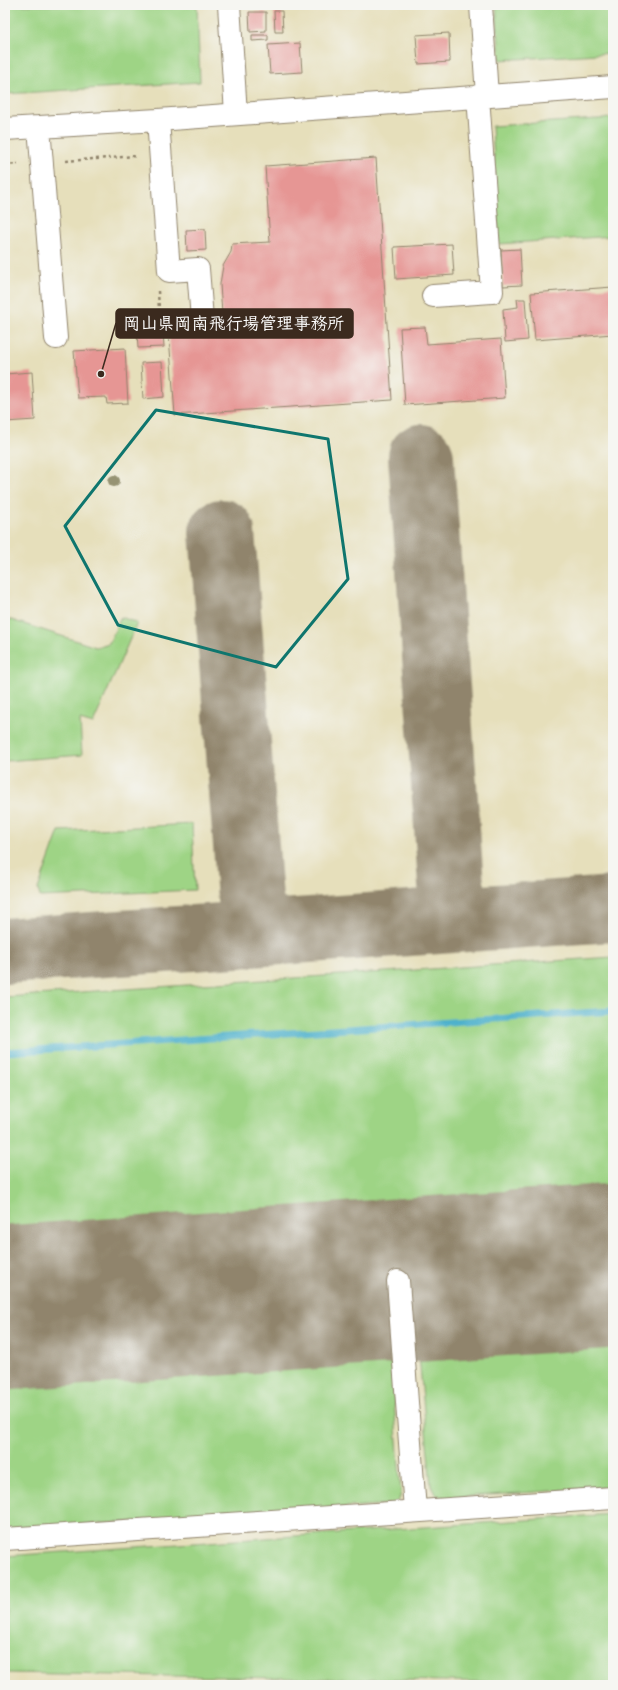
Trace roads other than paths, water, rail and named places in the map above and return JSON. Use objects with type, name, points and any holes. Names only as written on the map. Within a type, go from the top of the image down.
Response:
[{"type":"street","points":[[229,5],[236,114]]},
{"type":"street","points":[[433,296],[492,292],[483,96],[481,5]]},
{"type":"street","points":[[5,129],[158,120],[613,86]]},
{"type":"street","points":[[158,120],[169,271],[198,269],[202,319]]},
{"type":"street","points":[[39,127],[56,338]]},
{"type":"street","points":[[398,1281],[415,1510]]},
{"type":"street","points":[[5,1539],[415,1510],[613,1498]]},
{"type":"waterway","points":[[5,1052],[613,1011]]},
{"type":"place","name":"岡山県岡南飛行場管理事務所","points":[[101,374]]}]
